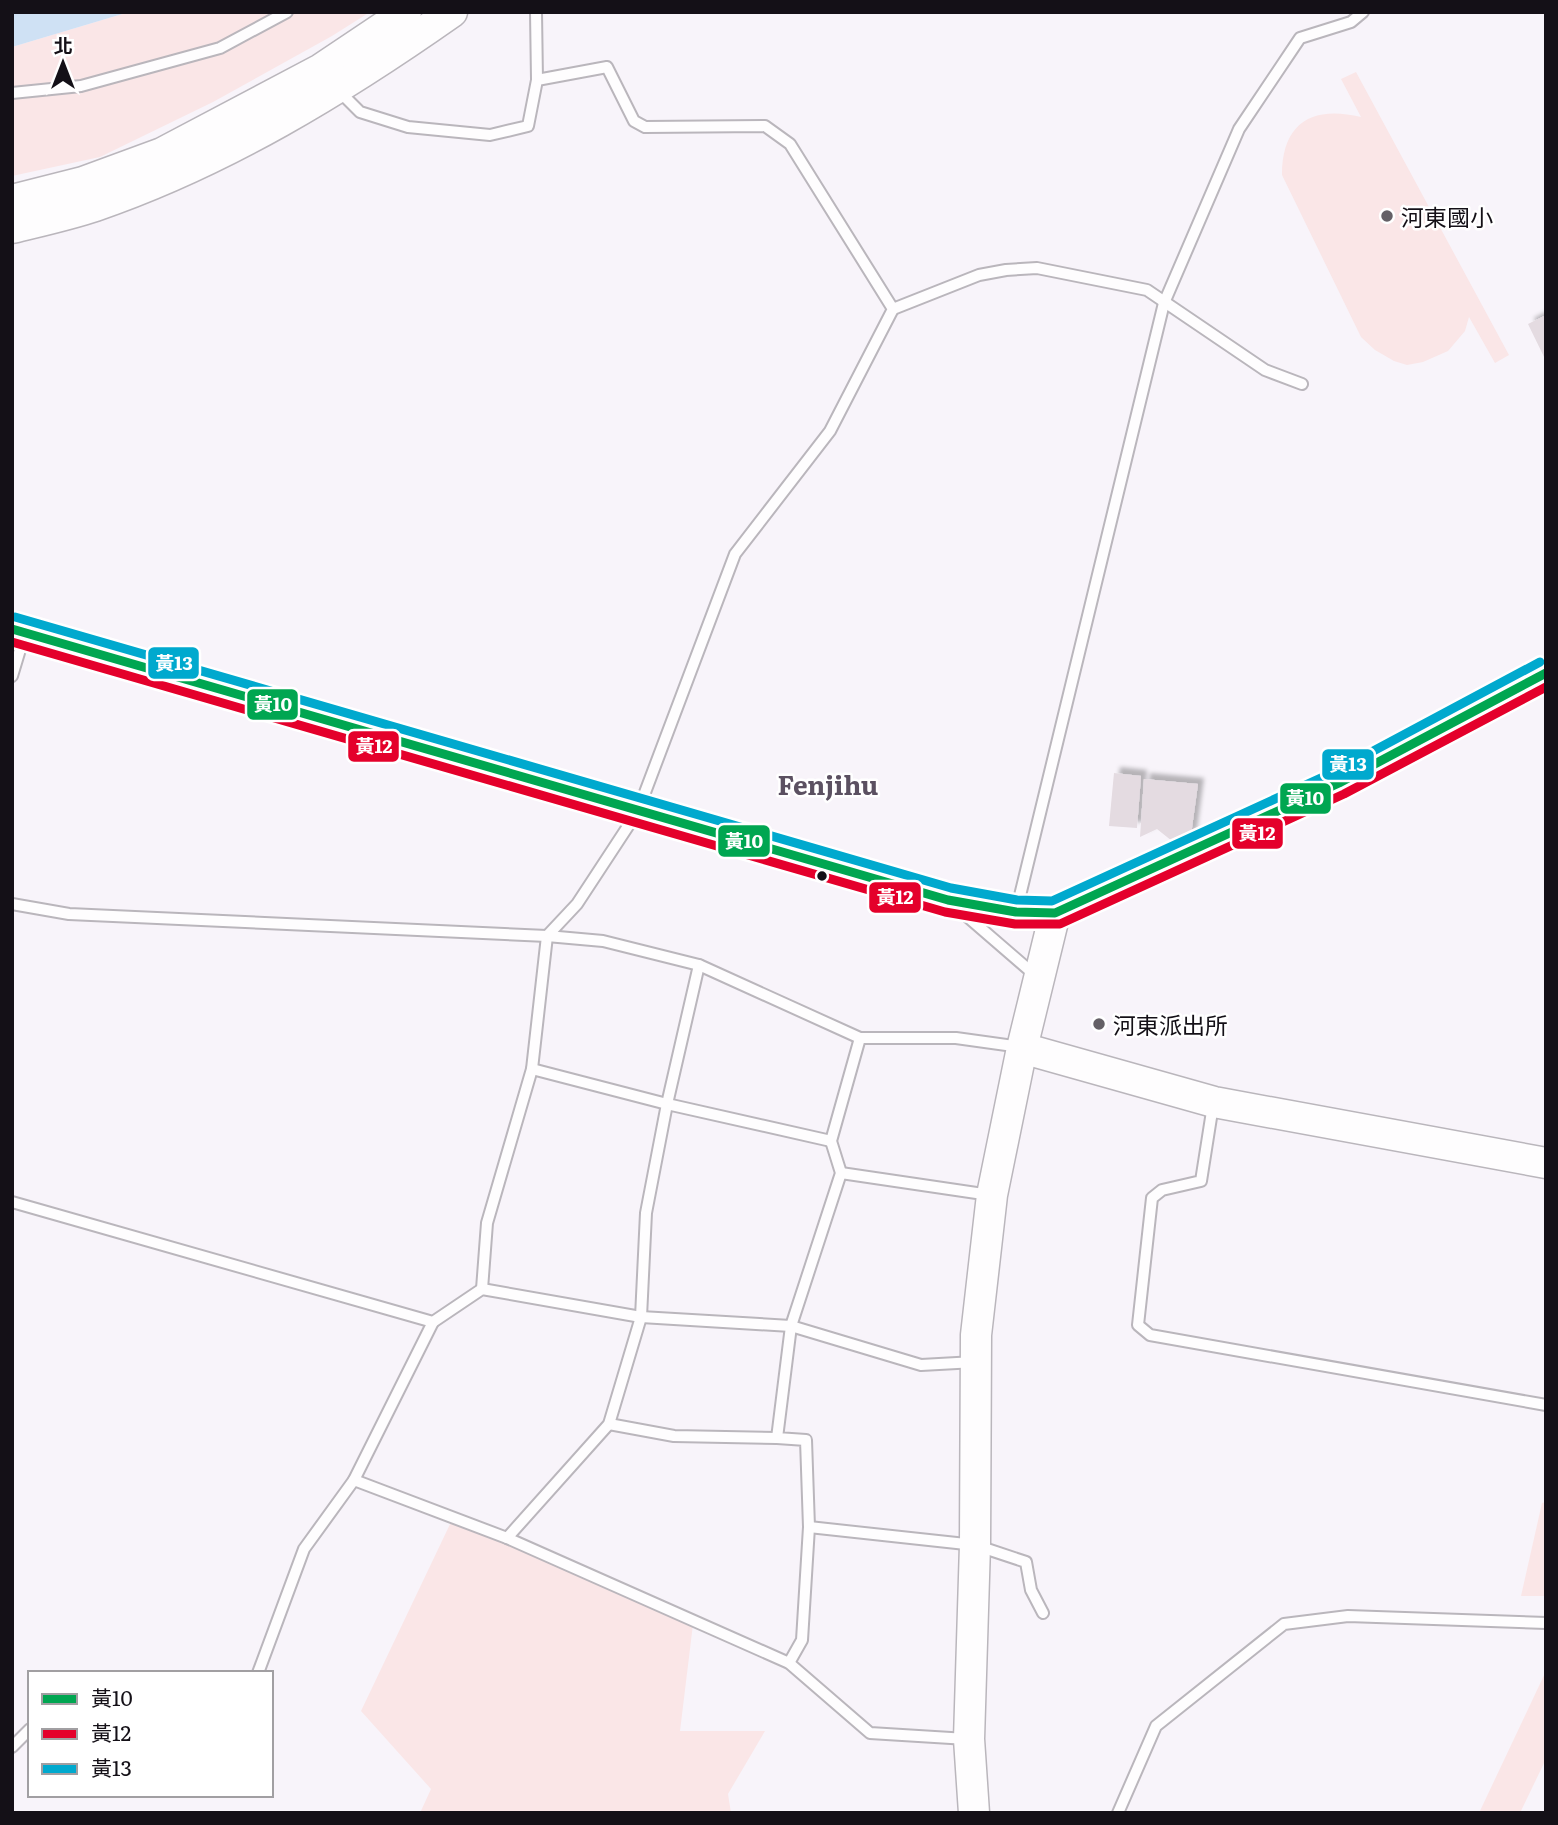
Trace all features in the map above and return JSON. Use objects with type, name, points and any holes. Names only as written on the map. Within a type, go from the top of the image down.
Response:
[{"type":"street","points":[[12,200],[83,182],[162,153],[321,69],[406,12]]},
{"type":"street","points":[[12,228],[94,206],[186,170],[338,90],[452,12]]},
{"type":"street","points":[[19,631],[948,900],[1016,912],[1055,913],[1339,783],[1546,673]]},
{"type":"street","points":[[974,1813],[969,1740],[975,1545],[976,1335],[992,1195],[1055,913]]},
{"type":"street","points":[[1023,1048],[1214,1102],[1546,1163]]},
{"type":"lane","points":[[12,93],[81,86],[220,48],[288,12]]},
{"type":"lane","points":[[338,90],[360,112],[408,127],[490,135],[528,126],[537,80],[536,12]]},
{"type":"lane","points":[[1016,912],[1164,303],[1239,129],[1300,38],[1350,22],[1363,12]]},
{"type":"lane","points":[[537,80],[607,67],[634,121],[645,127],[765,126],[790,144],[893,309]]},
{"type":"lane","points":[[482,1289],[487,1223],[532,1069],[547,936],[577,904],[638,811],[735,554],[830,431],[893,309],[979,275],[1037,268],[1147,290],[1265,370],[1302,384]]},
{"type":"lane","points":[[12,676],[19,631]]},
{"type":"lane","points":[[948,900],[1039,978]]},
{"type":"lane","points":[[12,904],[69,914],[547,936],[603,941],[699,965],[860,1038],[956,1038],[1023,1048]]},
{"type":"lane","points":[[507,1538],[609,1424],[642,1317],[646,1213],[667,1104],[699,965]]},
{"type":"lane","points":[[777,1438],[791,1326],[841,1173],[831,1140],[860,1038]]},
{"type":"lane","points":[[532,1069],[667,1104],[831,1140]]},
{"type":"lane","points":[[1214,1102],[1201,1181],[1162,1190],[1152,1198],[1138,1325],[1150,1335],[1546,1405]]},
{"type":"lane","points":[[841,1173],[992,1195]]},
{"type":"lane","points":[[12,1202],[433,1322]]},
{"type":"lane","points":[[259,1671],[304,1549],[354,1480],[433,1322],[482,1289],[642,1317],[791,1326],[921,1366],[975,1362]]},
{"type":"lane","points":[[609,1424],[674,1436],[806,1440],[809,1527],[802,1640],[789,1663]]},
{"type":"lane","points":[[354,1480],[507,1538],[789,1663],[870,1733],[969,1740]]},
{"type":"lane","points":[[809,1527],[975,1545],[1026,1562],[1031,1590],[1043,1614]]},
{"type":"lane","points":[[1118,1813],[1156,1726],[1284,1624],[1348,1616],[1546,1622]]},
{"type":"lane","points":[[12,1747],[28,1731]]},
{"type":"shaded area","points":[[129,12],[370,12],[213,102],[100,157],[12,176],[12,47]]},
{"type":"shaded area","points":[[1356,72],[1509,355],[1495,363],[1469,317],[1465,331],[1448,351],[1423,362],[1407,365],[1375,350],[1361,337],[1282,175],[1287,142],[1303,122],[1314,116],[1328,114],[1361,117],[1341,79]]},
{"type":"shaded area","points":[[1546,1502],[1546,1596],[1521,1596],[1542,1503]]},
{"type":"shaded area","points":[[452,1520],[694,1616],[680,1731],[765,1731],[728,1794],[731,1813],[420,1813],[431,1789],[361,1711]]},
{"type":"shaded area","points":[[1546,1671],[1546,1759],[1520,1813],[1479,1813]]},
{"type":"water","points":[[12,12],[129,12],[12,47]]},
{"type":"building","points":[[1546,315],[1546,361],[1528,324]]},
{"type":"building","points":[[1114,773],[1141,776],[1137,828],[1109,826]]},
{"type":"building","points":[[1144,779],[1198,784],[1191,835],[1172,841],[1157,829],[1140,837]]},
{"type":"transit line","name":"黃13","points":[[15,617],[951,888],[1017,900],[1052,901],[1334,772],[1540,662]]},
{"type":"transit line","name":"黃10","points":[[12,629],[948,900],[1016,912],[1055,913],[1339,783],[1546,673]]},
{"type":"transit line","name":"黃12","points":[[12,642],[945,912],[1015,924],[1060,924],[1344,794],[1546,687]]},
{"type":"place","name":"河東國小","points":[[1387,216]]},
{"type":"place","name":"河東派出所","points":[[1099,1024]]},
{"type":"district","name":"Fenjihu","points":[[828,783]]}]
